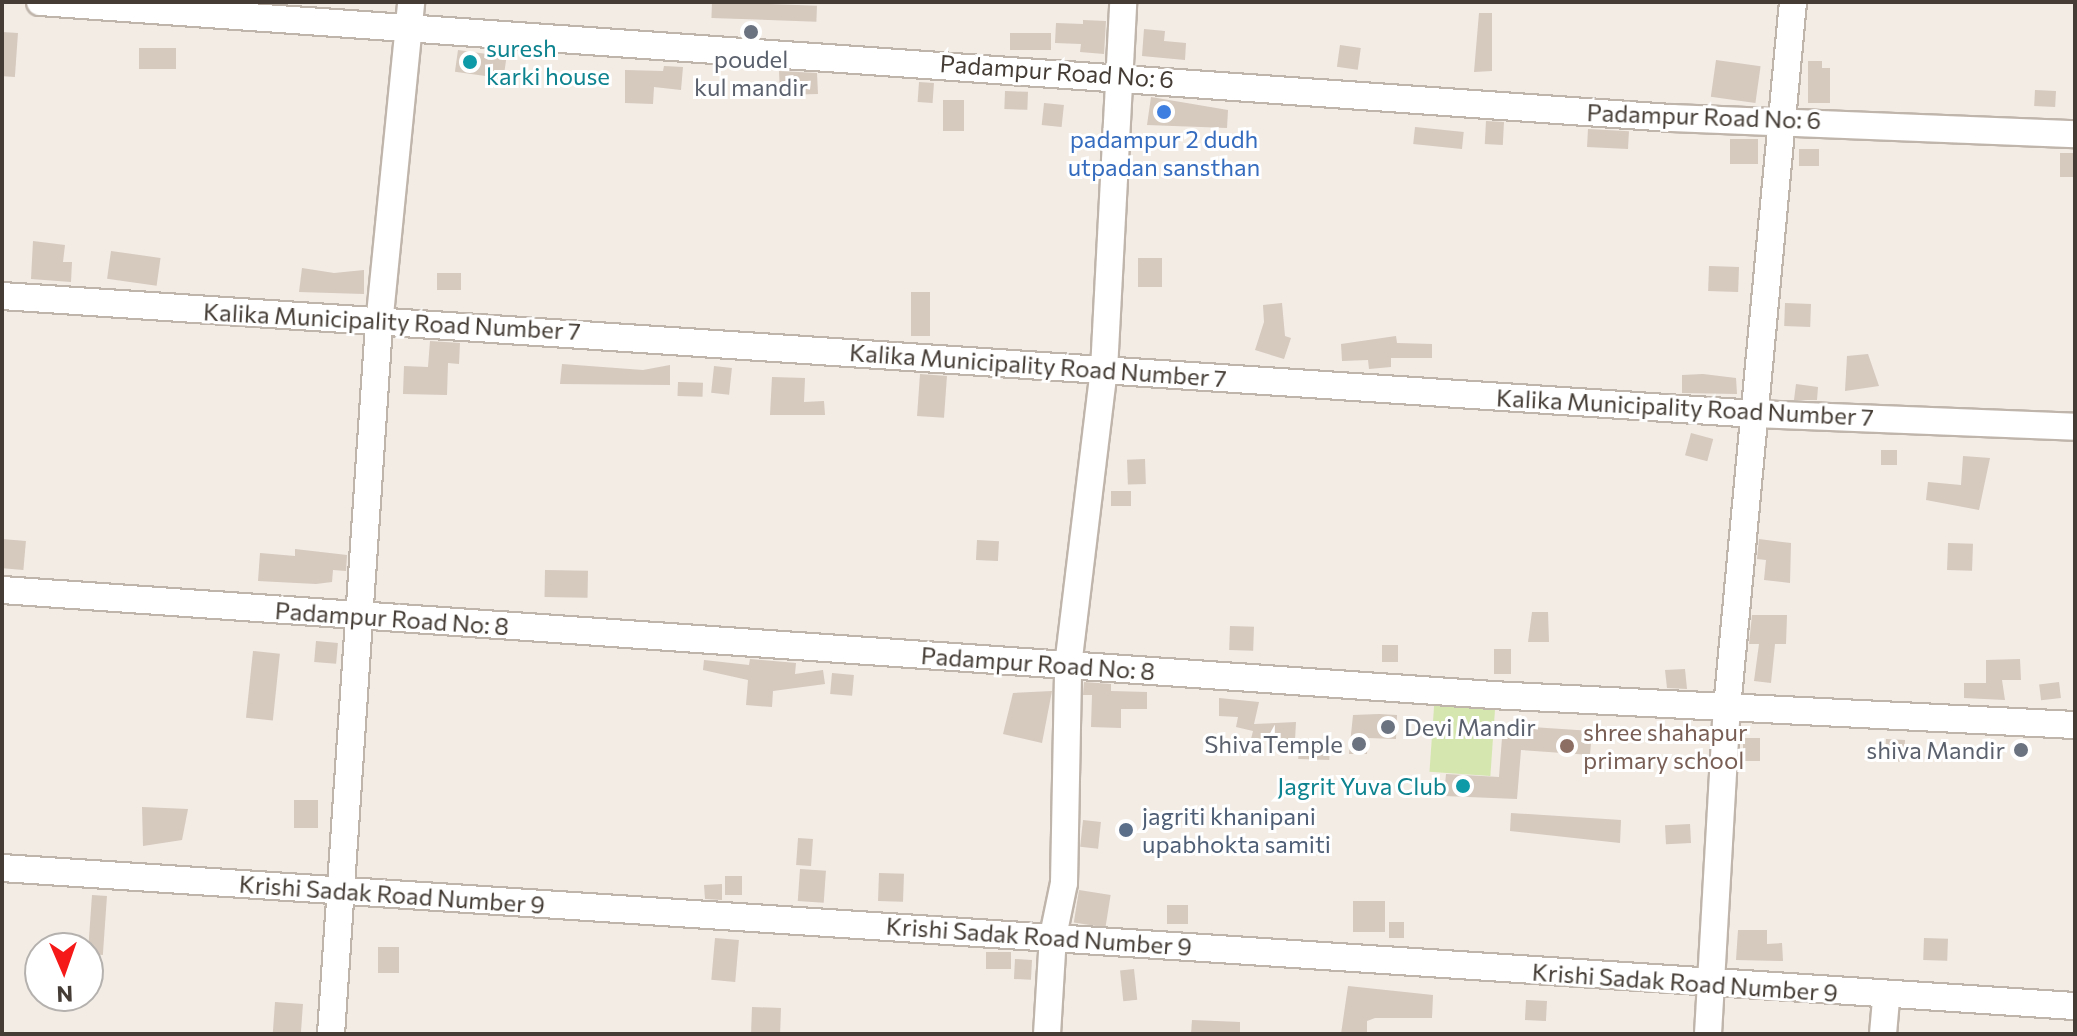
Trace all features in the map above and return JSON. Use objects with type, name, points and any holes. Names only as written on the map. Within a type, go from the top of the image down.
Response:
[{"type":"street","name":"Padampur Road No: 6","points":[[40,2],[1115,75],[1672,118],[1778,118],[2075,134]]},
{"type":"street","points":[[331,1034],[362,616],[379,325],[411,2]]},
{"type":"street","points":[[1047,1034],[1053,936],[1064,883],[1068,666],[1104,370],[1115,75],[1123,2]]},
{"type":"street","points":[[1708,1034],[1727,708],[1755,414],[1778,118],[1793,2]]},
{"type":"street","name":"Kalika Municipality Road Number 7","points":[[2,296],[379,325],[535,328],[1755,414],[2075,427]]},
{"type":"street","name":"Padampur Road No: 8","points":[[2,590],[1068,666],[1727,708],[2075,725]]},
{"type":"street","name":"Krishi Sadak Road Number 9","points":[[2,868],[1053,936],[1886,997],[2075,1006]]},
{"type":"street","points":[[1883,1034],[1886,997]]},
{"type":"green space","points":[[1435,693],[1496,697],[1490,776],[1429,772]]},
{"type":"building","points":[[712,2],[817,6],[816,22],[711,18]]},
{"type":"building","points":[[1479,13],[1492,13],[1492,71],[1474,72]]},
{"type":"building","points":[[1083,20],[1106,21],[1104,54],[1080,52],[1081,44],[1055,43],[1056,23],[1083,24]]},
{"type":"building","points":[[1144,29],[1165,31],[1164,41],[1186,43],[1185,60],[1142,56]]},
{"type":"building","points":[[2,32],[18,33],[15,77],[2,76]]},
{"type":"building","points":[[1010,33],[1051,33],[1051,50],[1010,50]]},
{"type":"building","points":[[1340,45],[1361,48],[1358,70],[1337,67]]},
{"type":"building","points":[[139,48],[176,48],[176,69],[139,69]]},
{"type":"building","points":[[458,50],[507,57],[503,79],[455,72]]},
{"type":"building","points":[[1716,60],[1761,66],[1755,103],[1711,97]]},
{"type":"building","points":[[1808,61],[1822,61],[1822,68],[1830,68],[1830,103],[1808,103]]},
{"type":"building","points":[[664,66],[683,67],[681,90],[654,87],[653,104],[625,103],[625,70],[663,71]]},
{"type":"building","points":[[779,71],[817,73],[818,94],[780,95]]},
{"type":"building","points":[[919,82],[934,83],[933,103],[918,102]]},
{"type":"building","points":[[2035,90],[2056,91],[2055,107],[2034,106]]},
{"type":"building","points":[[1005,91],[1028,92],[1027,110],[1004,109]]},
{"type":"building","points":[[1151,97],[1228,110],[1227,128],[1147,125]]},
{"type":"building","points":[[943,100],[964,100],[964,131],[943,131]]},
{"type":"building","points":[[1044,103],[1064,105],[1062,127],[1042,125]]},
{"type":"building","points":[[1486,121],[1504,122],[1503,145],[1485,144]]},
{"type":"building","points":[[1415,127],[1464,132],[1462,149],[1413,144]]},
{"type":"building","points":[[1588,129],[1629,131],[1628,149],[1587,147]]},
{"type":"building","points":[[1730,139],[1758,139],[1758,164],[1730,164]]},
{"type":"building","points":[[1799,149],[1819,149],[1819,166],[1799,166]]},
{"type":"building","points":[[2060,153],[2075,153],[2075,177],[2060,177]]},
{"type":"building","points":[[33,241],[65,245],[63,262],[72,262],[71,282],[31,279]]},
{"type":"building","points":[[111,251],[161,258],[157,286],[107,279]]},
{"type":"building","points":[[1138,258],[1162,258],[1162,287],[1138,287]]},
{"type":"building","points":[[1709,266],[1739,267],[1738,292],[1708,291]]},
{"type":"building","points":[[302,268],[334,273],[364,270],[364,294],[299,292]]},
{"type":"building","points":[[437,273],[461,273],[461,290],[437,290]]},
{"type":"building","points":[[911,292],[930,292],[930,336],[911,336]]},
{"type":"building","points":[[1282,303],[1285,336],[1291,338],[1284,359],[1255,350],[1264,322],[1263,305]]},
{"type":"building","points":[[1785,303],[1811,304],[1810,327],[1784,326]]},
{"type":"building","points":[[1396,336],[1397,343],[1432,344],[1432,358],[1391,358],[1391,367],[1369,369],[1368,360],[1342,361],[1341,344]]},
{"type":"building","points":[[430,341],[460,343],[459,364],[448,363],[447,395],[403,394],[404,366],[428,367]]},
{"type":"building","points":[[1868,354],[1879,386],[1845,391],[1847,356]]},
{"type":"building","points":[[562,364],[643,370],[670,365],[670,385],[560,384]]},
{"type":"building","points":[[714,366],[732,368],[729,395],[711,393]]},
{"type":"building","points":[[920,374],[947,376],[944,418],[917,416]]},
{"type":"building","points":[[1682,375],[1736,378],[1737,394],[1682,393]]},
{"type":"building","points":[[772,377],[805,378],[804,402],[824,401],[825,415],[770,415]]},
{"type":"building","points":[[678,382],[703,383],[702,397],[678,396]]},
{"type":"building","points":[[1796,384],[1818,387],[1817,400],[1794,400]]},
{"type":"building","points":[[1691,433],[1713,439],[1707,461],[1685,455]]},
{"type":"building","points":[[1881,450],[1897,450],[1897,465],[1881,465]]},
{"type":"building","points":[[1963,456],[1990,458],[1979,510],[1926,500],[1928,482],[1961,485]]},
{"type":"building","points":[[1145,459],[1146,484],[1128,485],[1127,460]]},
{"type":"building","points":[[1111,491],[1131,491],[1131,506],[1111,506]]},
{"type":"building","points":[[2,539],[26,541],[23,570],[2,568]]},
{"type":"building","points":[[1759,539],[1791,543],[1790,583],[1764,580],[1766,560],[1757,559]]},
{"type":"building","points":[[977,540],[999,541],[998,561],[976,560]]},
{"type":"building","points":[[1948,543],[1973,544],[1972,571],[1947,570]]},
{"type":"building","points":[[295,549],[347,555],[346,571],[333,570],[332,582],[316,584],[258,581],[260,553],[295,556]]},
{"type":"building","points":[[545,570],[588,571],[588,598],[545,597]]},
{"type":"building","points":[[1532,612],[1548,612],[1549,642],[1528,642]]},
{"type":"building","points":[[1752,615],[1787,615],[1786,644],[1775,644],[1771,683],[1754,681],[1759,644],[1749,644]]},
{"type":"building","points":[[1230,626],[1254,627],[1253,651],[1229,650]]},
{"type":"building","points":[[316,641],[338,643],[336,664],[314,662]]},
{"type":"building","points":[[1382,645],[1398,645],[1398,662],[1382,662]]},
{"type":"building","points":[[1494,649],[1511,649],[1511,674],[1494,674]]},
{"type":"building","points":[[253,651],[280,654],[273,720],[246,718]]},
{"type":"building","points":[[750,659],[796,663],[795,674],[823,670],[825,684],[773,691],[772,707],[746,705],[748,680],[703,670],[704,660],[749,665]]},
{"type":"building","points":[[2020,659],[2021,680],[2002,680],[2005,700],[1964,698],[1964,683],[1986,683],[1986,660]]},
{"type":"building","points":[[1685,669],[1687,689],[1667,688],[1665,670]]},
{"type":"building","points":[[832,673],[854,675],[852,696],[830,694]]},
{"type":"building","points":[[1084,682],[1111,684],[1111,691],[1147,692],[1147,709],[1121,709],[1121,728],[1091,727],[1092,695],[1083,695]]},
{"type":"building","points":[[2059,682],[2061,698],[2041,700],[2039,684]]},
{"type":"building","points":[[1052,691],[1042,743],[1003,734],[1013,693]]},
{"type":"building","points":[[1219,698],[1259,702],[1254,724],[1296,722],[1295,740],[1251,739],[1253,731],[1236,727],[1238,717],[1219,716]]},
{"type":"building","points":[[1353,715],[1397,715],[1396,739],[1368,738],[1367,754],[1349,754]]},
{"type":"building","points":[[1503,725],[1592,731],[1590,755],[1521,750],[1517,799],[1444,796],[1446,774],[1499,777]]},
{"type":"building","points":[[1743,738],[1760,738],[1760,761],[1743,761]]},
{"type":"building","points":[[1299,739],[1330,740],[1329,760],[1298,759]]},
{"type":"building","points":[[1886,739],[1905,740],[1904,762],[1885,761]]},
{"type":"building","points":[[294,800],[318,800],[318,828],[294,828]]},
{"type":"building","points":[[142,807],[188,809],[182,840],[143,846]]},
{"type":"building","points":[[1511,813],[1621,820],[1620,843],[1510,831]]},
{"type":"building","points":[[1083,820],[1101,822],[1098,849],[1080,847]]},
{"type":"building","points":[[1690,824],[1691,843],[1666,844],[1665,825]]},
{"type":"building","points":[[798,838],[813,839],[811,866],[796,865]]},
{"type":"building","points":[[800,869],[826,871],[824,903],[798,901]]},
{"type":"building","points":[[879,873],[904,874],[903,902],[878,901]]},
{"type":"building","points":[[725,876],[742,876],[742,895],[725,895]]},
{"type":"building","points":[[722,884],[722,900],[705,899],[704,885]]},
{"type":"building","points":[[1079,890],[1111,895],[1105,928],[1074,923]]},
{"type":"building","points":[[92,895],[107,896],[104,938],[104,932],[89,932]]},
{"type":"building","points":[[1353,901],[1385,901],[1385,932],[1353,932]]},
{"type":"building","points":[[1167,905],[1188,905],[1188,924],[1167,924]]},
{"type":"building","points":[[1389,922],[1404,922],[1404,938],[1389,938]]},
{"type":"building","points":[[1738,930],[1767,930],[1767,944],[1782,943],[1783,961],[1736,960]]},
{"type":"building","points":[[715,938],[739,940],[735,982],[711,980]]},
{"type":"building","points":[[1924,938],[1948,939],[1947,961],[1923,960]]},
{"type":"building","points":[[378,947],[399,947],[399,973],[378,973]]},
{"type":"building","points":[[986,952],[1011,952],[1011,969],[986,969]]},
{"type":"building","points":[[1015,959],[1032,960],[1031,980],[1014,979]]},
{"type":"building","points":[[1134,969],[1137,1000],[1123,1001],[1120,970]]},
{"type":"building","points":[[1348,986],[1433,995],[1432,1018],[1375,1018],[1367,1021],[1367,1034],[1341,1034]]},
{"type":"building","points":[[1526,1000],[1547,1001],[1546,1021],[1525,1020]]},
{"type":"building","points":[[275,1002],[303,1004],[301,1034],[273,1034]]},
{"type":"building","points":[[752,1007],[781,1008],[780,1034],[751,1033]]},
{"type":"building","points":[[1192,1020],[1240,1022],[1240,1034],[1191,1034]]},
{"type":"place","name":"poudel kul mandir","points":[[751,32]]},
{"type":"place","name":"suresh karki house","points":[[470,62]]},
{"type":"place","name":"padampur 2 dudh utpadan sansthan","points":[[1164,112]]},
{"type":"place","name":"Devi Mandir","points":[[1388,727]]},
{"type":"place","name":"ShivaTemple","points":[[1359,744]]},
{"type":"place","name":"shree shahapur primary school","points":[[1567,746]]},
{"type":"place","name":"shiva Mandir","points":[[2021,750]]},
{"type":"place","name":"Jagrit Yuva Club","points":[[1463,786]]},
{"type":"place","name":"jagriti khanipani upabhokta samiti","points":[[1126,830]]}]
